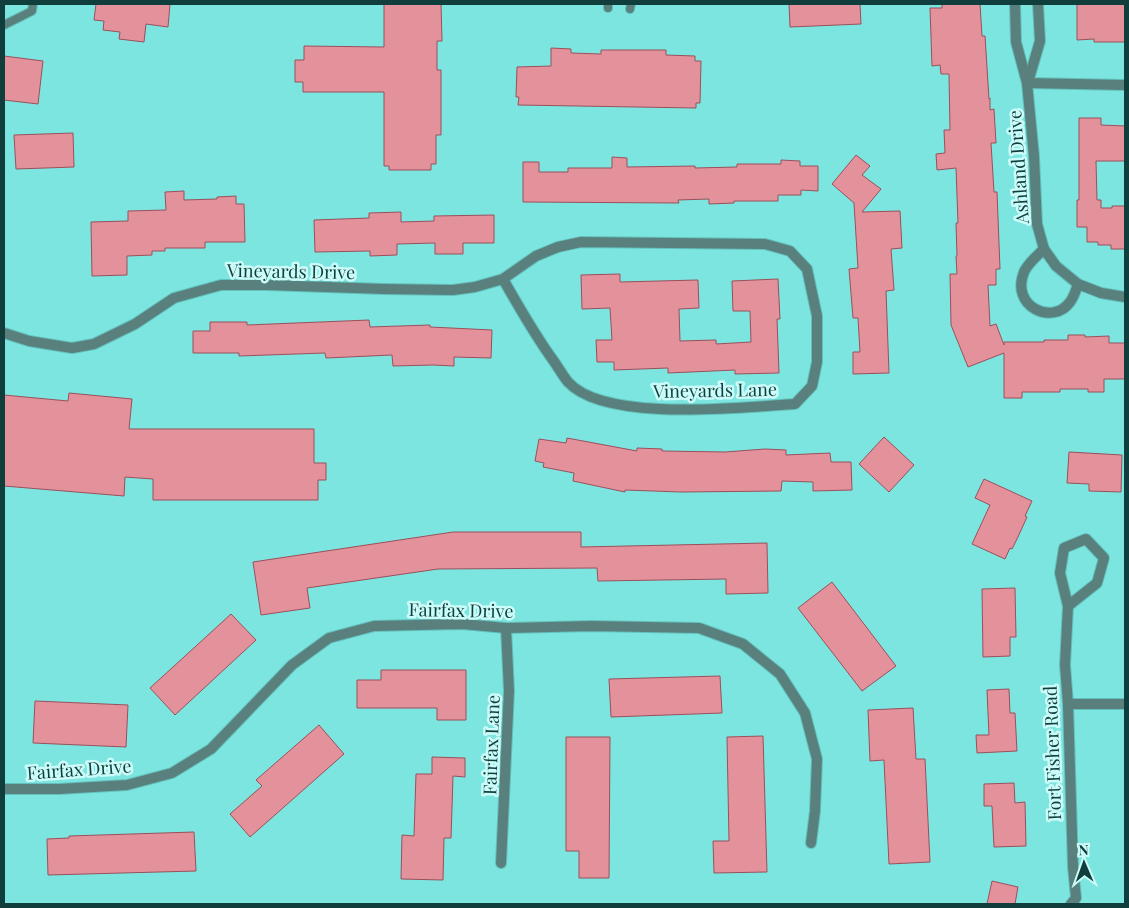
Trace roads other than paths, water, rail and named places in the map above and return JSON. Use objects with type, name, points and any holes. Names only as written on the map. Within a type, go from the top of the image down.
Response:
[{"type":"street","name":"Ashland Drive","points":[[1015,4],[1016,42],[1027,83],[1034,156],[1037,224],[1044,248],[1056,266],[1078,284],[1101,293],[1125,297]]},
{"type":"street","name":"Ashland Drive","points":[[1027,83],[1040,41],[1038,4]]},
{"type":"street","points":[[1027,83],[1125,85]]},
{"type":"street","name":"Vineyards Lane","points":[[581,242],[765,244],[790,251],[807,268],[817,316],[817,362],[812,386],[795,404],[701,409],[632,407],[610,404],[588,397],[569,383],[538,338],[503,279],[536,256],[558,247],[581,242]]},
{"type":"street","points":[[1044,248],[1030,262],[1024,272],[1022,282],[1026,303],[1037,310],[1048,313],[1059,310],[1069,303],[1078,284]]},
{"type":"street","name":"Vineyards Drive","points":[[4,333],[72,348],[94,344],[135,324],[174,298],[221,285],[267,284],[453,290],[475,287],[503,279]]},
{"type":"street","name":"Fort Fisher Road","points":[[1068,606],[1097,583],[1104,558],[1086,540],[1064,548],[1060,573],[1068,606],[1065,665],[1075,902]]},
{"type":"street","name":"Fairfax Drive","points":[[4,789],[59,789],[127,785],[172,773],[210,749],[292,665],[329,638],[374,626],[462,624],[506,628],[592,626],[698,628],[743,644],[780,674],[805,713],[817,759],[815,811],[811,843]]},
{"type":"street","name":"Fairfax Lane","points":[[501,863],[509,691],[506,628]]},
{"type":"street","points":[[1068,704],[1125,704]]},
{"type":"lane","points":[[4,25],[32,10],[33,4]]}]
